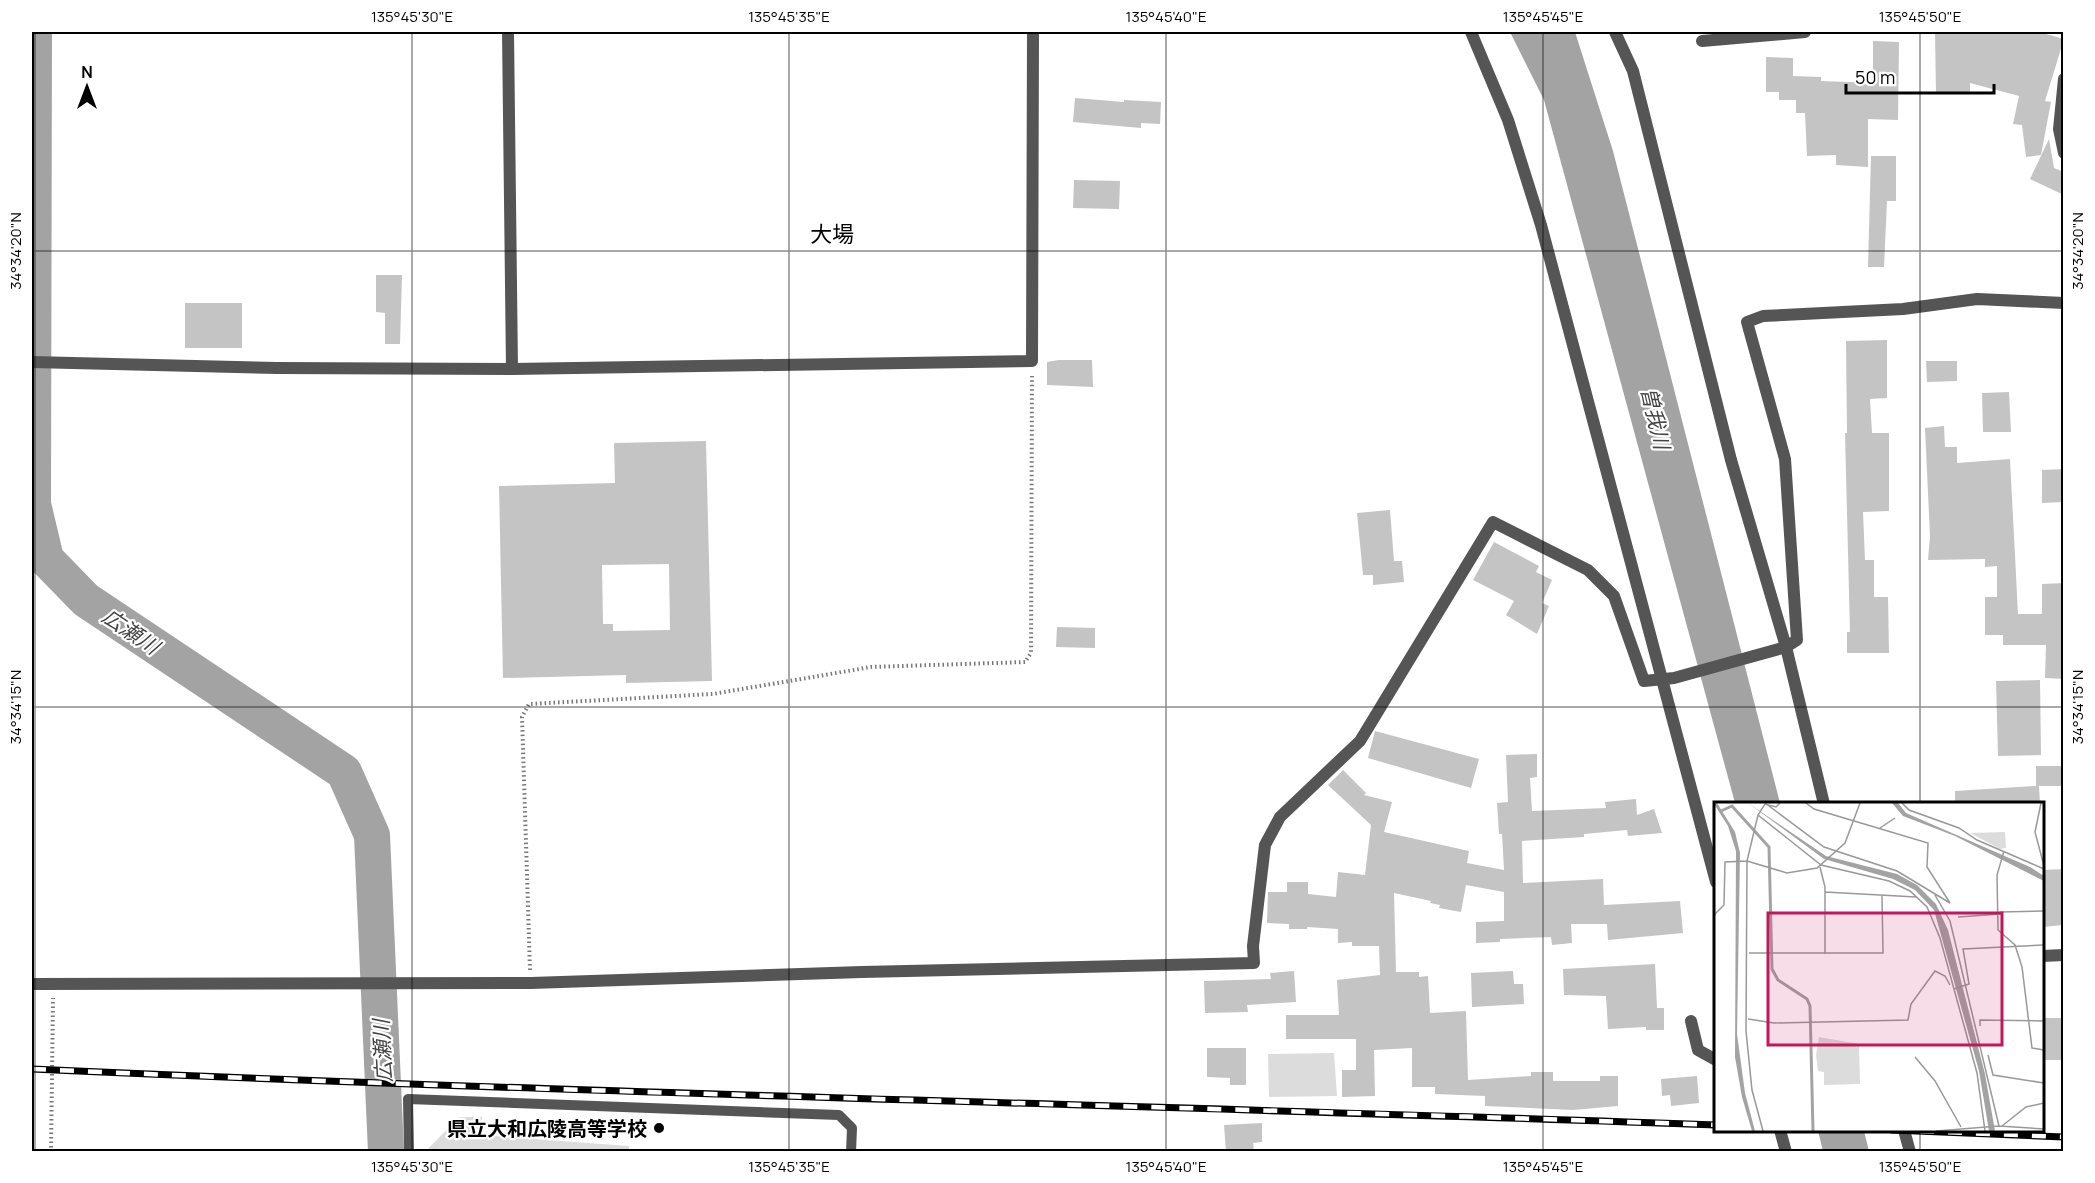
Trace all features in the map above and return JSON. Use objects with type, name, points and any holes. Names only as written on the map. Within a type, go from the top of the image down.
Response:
[{"type":"street","points":[[508,32],[512,369]]},
{"type":"street","points":[[32,362],[277,368],[512,369],[1032,361],[1033,32]]},
{"type":"street","points":[[1471,32],[1508,120],[1541,225],[1668,679],[1714,874]]},
{"type":"street","points":[[1614,32],[1633,71],[1731,460],[1823,802]]},
{"type":"street","points":[[1702,41],[1805,32]]},
{"type":"street","points":[[2064,79],[2059,129],[2064,153]]},
{"type":"street","points":[[32,984],[531,983],[850,972],[1254,963],[1253,946],[1265,845],[1280,817],[1360,741],[1494,522],[1588,570],[1614,597],[1644,681],[1668,679],[1781,648],[1797,640],[1792,600],[1785,459],[1747,322],[1763,316],[1903,309],[1977,299],[2064,303]]},
{"type":"street","points":[[2044,956],[2064,955]]},
{"type":"street","points":[[1691,1021],[1698,1050],[1714,1059]]},
{"type":"street","points":[[1780,1132],[1786,1152]]},
{"type":"street","points":[[1904,1132],[1910,1152]]},
{"type":"lane","points":[[409,1152],[408,1099],[839,1115],[852,1128],[851,1152]]},
{"type":"path","points":[[531,983],[522,717],[530,704],[713,694],[871,667],[1025,662],[1031,653],[1032,361]]},
{"type":"path","points":[[51,1152],[53,985]]},
{"type":"shaded area","points":[[1334,1053],[1337,1096],[1269,1097],[1268,1054]]},
{"type":"shaded area","points":[[459,1117],[482,1117],[482,1135],[629,1146],[629,1151],[426,1151]]},
{"type":"water","name":"曽我川","points":[[1510,32],[1575,32],[1613,151],[1780,802],[1735,802],[1544,100]]},
{"type":"water","points":[[1818,1132],[1864,1132],[1869,1151],[1823,1151]]},
{"type":"building","points":[[1935,32],[2039,32],[2064,39],[2045,101],[2051,102],[2041,155],[2026,157],[2022,125],[2013,124],[2019,96],[1970,83],[1970,94],[1936,94]]},
{"type":"building","points":[[1873,41],[1899,42],[1898,120],[1868,119],[1868,167],[1836,165],[1836,155],[1807,156],[1805,113],[1796,113],[1796,100],[1779,100],[1779,92],[1766,92],[1766,57],[1793,58],[1793,76],[1821,77],[1821,81],[1873,83]]},
{"type":"building","points":[[1075,98],[1161,102],[1160,124],[1141,123],[1141,128],[1073,122]]},
{"type":"building","points":[[2049,139],[2054,168],[2064,172],[2064,195],[2030,179]]},
{"type":"building","points":[[1871,156],[1896,156],[1896,201],[1887,201],[1884,267],[1868,267]]},
{"type":"building","points":[[1074,180],[1120,181],[1119,209],[1073,208]]},
{"type":"building","points":[[376,275],[402,275],[400,344],[385,344],[385,313],[376,312]]},
{"type":"building","points":[[185,303],[242,303],[242,348],[185,348]]},
{"type":"building","points":[[1887,340],[1887,398],[1870,399],[1872,433],[1889,433],[1889,511],[1863,512],[1865,560],[1874,560],[1874,597],[1888,597],[1889,653],[1847,653],[1847,632],[1850,632],[1845,433],[1847,433],[1846,341]]},
{"type":"building","points":[[1092,360],[1093,387],[1047,385],[1047,362]]},
{"type":"building","points":[[1926,361],[1957,361],[1957,381],[1927,382]]},
{"type":"building","points":[[2009,392],[2011,432],[1983,432],[1982,393]]},
{"type":"building","points":[[1944,426],[1945,447],[1957,447],[1957,463],[2010,459],[2018,614],[2042,614],[2042,584],[2064,583],[2064,679],[2045,678],[2046,645],[2003,645],[2003,635],[1985,635],[1985,597],[1997,597],[1997,566],[1985,567],[1985,559],[1928,560],[1930,536],[1925,428]]},
{"type":"building","points":[[706,441],[712,681],[626,683],[626,675],[503,678],[499,486],[615,483],[614,443]],"holes":[[[669,564],[670,630],[613,631],[613,624],[603,624],[602,565]]]},
{"type":"building","points":[[2064,469],[2064,502],[2042,503],[2042,470]]},
{"type":"building","points":[[1390,510],[1394,561],[1402,561],[1404,582],[1373,585],[1373,575],[1363,575],[1357,513]]},
{"type":"building","points":[[1494,542],[1539,566],[1536,572],[1552,580],[1542,603],[1549,606],[1537,634],[1506,615],[1514,601],[1473,580]]},
{"type":"building","points":[[1057,627],[1095,628],[1095,648],[1056,647]]},
{"type":"building","points":[[2040,680],[2041,755],[1998,756],[1996,681]]},
{"type":"building","points":[[1375,731],[1479,759],[1471,788],[1368,758]]},
{"type":"building","points":[[1537,754],[1537,777],[1530,778],[1532,811],[1606,808],[1605,802],[1636,799],[1637,815],[1654,809],[1662,833],[1628,836],[1627,830],[1584,834],[1584,837],[1522,841],[1523,883],[1603,879],[1604,905],[1680,901],[1683,933],[1608,940],[1607,924],[1571,924],[1572,943],[1552,945],[1551,937],[1500,939],[1500,942],[1476,943],[1476,922],[1504,921],[1504,892],[1466,885],[1461,912],[1439,908],[1440,905],[1430,903],[1431,901],[1394,893],[1396,972],[1419,972],[1419,977],[1428,976],[1430,1013],[1466,1011],[1468,1080],[1531,1076],[1531,1072],[1553,1072],[1553,1081],[1600,1081],[1600,1076],[1618,1076],[1618,1106],[1573,1110],[1485,1106],[1485,1096],[1435,1094],[1435,1087],[1412,1087],[1412,1048],[1374,1050],[1375,1096],[1342,1097],[1342,1070],[1356,1070],[1356,1039],[1286,1039],[1286,1015],[1339,1015],[1337,980],[1380,975],[1379,946],[1352,946],[1352,942],[1338,943],[1338,929],[1307,927],[1307,929],[1289,929],[1289,924],[1267,923],[1268,892],[1287,892],[1287,882],[1308,882],[1308,894],[1336,897],[1338,872],[1365,875],[1371,825],[1328,785],[1343,770],[1366,793],[1364,795],[1392,802],[1384,832],[1469,851],[1467,863],[1504,870],[1497,803],[1508,802],[1506,755]]},
{"type":"building","points":[[2036,766],[2064,766],[2064,786],[2039,786],[2040,802],[1955,802],[1955,791],[2036,786]]},
{"type":"building","points":[[2064,869],[2064,893],[2061,893],[2063,925],[2044,927],[2044,870]]},
{"type":"building","points":[[1655,964],[1657,1008],[1664,1008],[1664,1030],[1646,1030],[1646,1027],[1608,1029],[1606,996],[1564,995],[1563,969]]},
{"type":"building","points":[[1294,971],[1296,1002],[1247,1005],[1248,1012],[1205,1013],[1204,981],[1271,979],[1270,973]]},
{"type":"building","points":[[1513,971],[1514,984],[1523,984],[1524,1004],[1472,1007],[1471,973]]},
{"type":"building","points":[[2044,1018],[2064,1018],[2064,1060],[2044,1060]]},
{"type":"building","points":[[1207,1048],[1246,1048],[1246,1085],[1230,1085],[1230,1078],[1207,1077]]},
{"type":"building","points":[[1697,1076],[1699,1103],[1671,1106],[1670,1095],[1662,1096],[1661,1079]]},
{"type":"building","points":[[1262,1123],[1262,1142],[1253,1143],[1254,1151],[1226,1152],[1224,1125]]},
{"type":"waterway","name":"広瀬川","points":[[34,32],[33,504],[46,559],[86,600],[344,772],[372,835],[386,1152]]},
{"type":"railway","points":[[32,1069],[242,1078],[1714,1125]]},
{"type":"railway","points":[[1941,1132],[2064,1137]]},
{"type":"place","name":"県立大和広陵高等学校","points":[[659,1128]]},
{"type":"district","name":"大場","points":[[832,234]]}]
